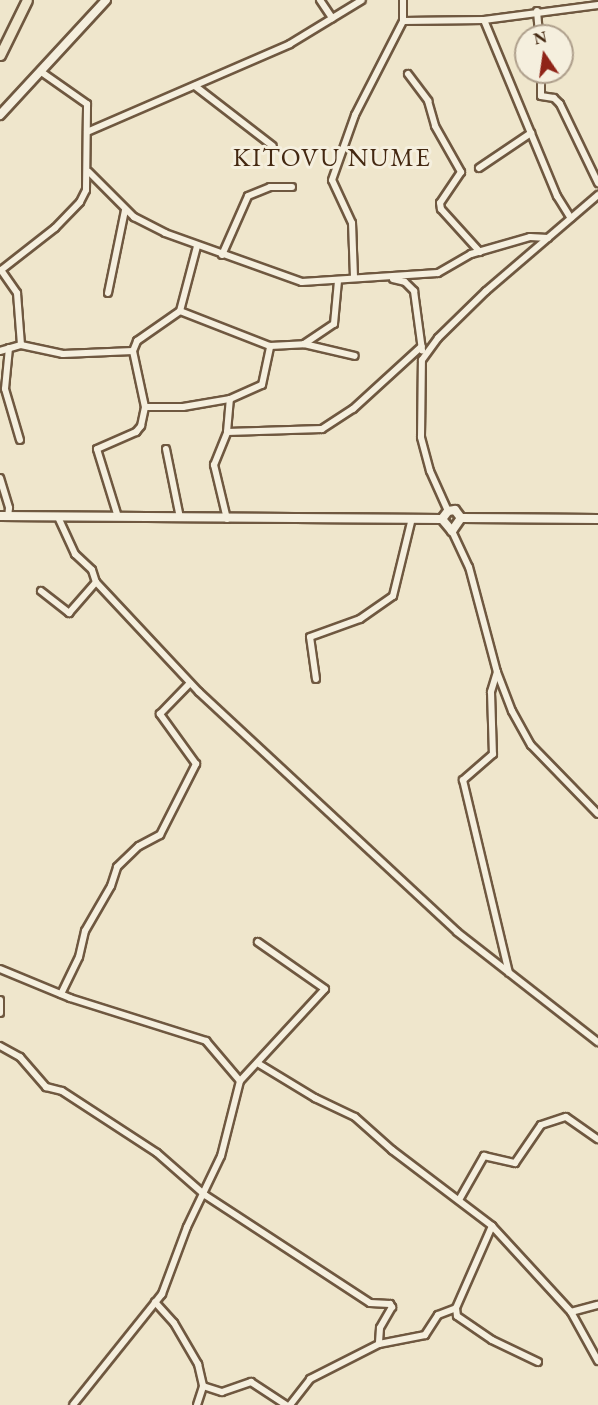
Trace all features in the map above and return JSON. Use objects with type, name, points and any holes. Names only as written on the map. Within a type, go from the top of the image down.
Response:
[{"type":"main road","points":[[0,55],[27,0]]},
{"type":"street","points":[[0,116],[106,0]]},
{"type":"street","points":[[320,0],[332,18]]},
{"type":"street","points":[[87,132],[290,44],[362,0]]},
{"type":"street","points":[[354,277],[352,223],[332,180],[356,115],[403,21],[403,0]]},
{"type":"street","points":[[403,21],[484,20],[537,11],[598,5]]},
{"type":"street","points":[[537,11],[538,24]]},
{"type":"street","points":[[484,20],[557,196],[571,219]]},
{"type":"street","points":[[21,345],[16,293],[1,271],[81,202],[89,172],[85,100],[40,71]]},
{"type":"street","points":[[408,74],[428,101],[435,126],[452,149],[461,172],[440,203],[441,209],[480,252]]},
{"type":"street","points":[[542,84],[541,96],[554,98],[560,104],[598,183]]},
{"type":"street","points":[[195,86],[273,146]]},
{"type":"street","points":[[479,168],[531,133]]},
{"type":"street","points":[[89,172],[125,210],[197,246],[302,282],[438,273],[480,252],[530,237],[548,238]]},
{"type":"street","points":[[222,255],[248,196],[270,187],[292,187]]},
{"type":"street","points":[[422,360],[438,338],[598,195]]},
{"type":"street","points":[[108,293],[125,210]]},
{"type":"street","points":[[118,518],[97,448],[136,432],[145,407],[133,351],[137,341],[180,311],[197,246]]},
{"type":"street","points":[[386,277],[405,282],[414,291],[422,346],[422,443],[448,511]]},
{"type":"street","points":[[304,344],[334,324],[338,281]]},
{"type":"street","points":[[180,311],[270,346],[304,344],[355,356]]},
{"type":"street","points":[[0,351],[21,345],[63,354],[133,351]]},
{"type":"street","points":[[145,407],[183,407],[230,399],[264,382],[270,346]]},
{"type":"street","points":[[227,432],[322,429],[353,409],[422,346]]},
{"type":"street","points":[[9,348],[5,389],[20,440]]},
{"type":"street","points":[[227,519],[225,498],[214,473],[227,432],[230,399]]},
{"type":"street","points":[[166,449],[180,518]]},
{"type":"street","points":[[0,478],[9,507],[4,516],[442,519],[452,531],[469,567],[497,672],[531,746],[598,814]]},
{"type":"street","points":[[442,519],[448,511],[455,510],[461,518]]},
{"type":"street","points":[[58,517],[75,554],[92,570],[96,582],[190,683],[457,932],[598,1042]]},
{"type":"street","points":[[316,680],[310,637],[360,619],[393,596],[412,518]]},
{"type":"street","points":[[461,518],[598,519]]},
{"type":"street","points":[[452,531],[461,518]]},
{"type":"street","points":[[41,591],[69,613],[96,582]]},
{"type":"street","points":[[497,672],[490,692],[493,754],[463,780],[509,974]]},
{"type":"street","points":[[61,994],[79,957],[85,931],[111,886],[117,867],[139,846],[160,835],[196,764],[160,714],[190,683]]},
{"type":"street","points":[[73,1405],[155,1302],[187,1227],[206,1196],[222,1156],[240,1081],[259,1064],[326,989],[258,942]]},
{"type":"street","points":[[0,969],[61,994],[206,1041],[240,1081]]},
{"type":"street","points":[[0,1000],[0,1013]]},
{"type":"street","points":[[0,1046],[20,1058],[46,1087],[62,1091],[157,1153],[206,1196],[370,1303],[390,1304],[392,1307],[380,1328],[380,1344]]},
{"type":"street","points":[[259,1064],[315,1098],[356,1117],[392,1150],[492,1226],[571,1312],[598,1361]]},
{"type":"street","points":[[459,1200],[484,1156],[515,1163],[541,1125],[566,1117],[598,1139]]},
{"type":"street","points":[[492,1226],[456,1308],[457,1316],[492,1340],[538,1362]]},
{"type":"street","points":[[155,1302],[174,1323],[198,1364],[203,1386],[197,1405]]},
{"type":"street","points":[[571,1312],[598,1305]]},
{"type":"street","points":[[203,1386],[222,1392],[251,1382],[288,1405],[310,1379],[380,1344],[425,1335],[438,1315],[456,1308]]},
{"type":"district","name":"KITOVU NUME","points":[[332,158]]}]
